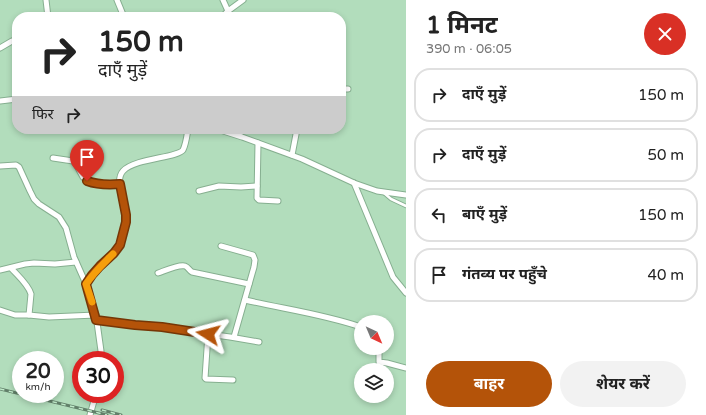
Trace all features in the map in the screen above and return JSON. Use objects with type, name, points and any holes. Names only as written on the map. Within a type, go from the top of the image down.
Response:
[{"type":"street","points":[[46,0],[47,12]]},
{"type":"street","points":[[117,0],[122,12]]},
{"type":"street","points":[[223,0],[228,11],[243,0]]},
{"type":"street","points":[[0,48],[12,41]]},
{"type":"street","points":[[0,101],[12,100]]},
{"type":"street","points":[[86,284],[92,275],[120,245],[126,222],[120,184],[120,176],[122,171],[142,161],[182,152],[187,134]]},
{"type":"street","points":[[232,134],[292,156],[354,183],[377,191],[406,195]]},
{"type":"street","points":[[292,156],[296,134]]},
{"type":"street","points":[[258,143],[258,199],[278,201]]},
{"type":"street","points":[[53,158],[73,161],[83,177],[87,181],[94,184],[120,184]]},
{"type":"street","points":[[0,166],[16,165],[19,167],[34,199],[59,217],[66,228],[76,262],[86,284],[96,318],[101,351]]},
{"type":"street","points":[[354,183],[393,277],[406,293]]},
{"type":"street","points":[[199,191],[219,186],[257,186]]},
{"type":"street","points":[[221,246],[253,255],[255,260],[234,337]]},
{"type":"street","points":[[0,270],[29,264],[76,262]]},
{"type":"street","points":[[158,273],[180,266],[186,266],[192,272],[249,284]]},
{"type":"street","points":[[11,268],[31,294],[29,316]]},
{"type":"street","points":[[245,300],[331,318],[354,325]]},
{"type":"street","points":[[0,310],[15,315],[96,318],[135,325],[162,327],[234,337],[259,342]]},
{"type":"street","points":[[208,334],[205,378],[233,380]]},
{"type":"street","points":[[379,355],[379,362],[406,368]]},
{"type":"street","points":[[90,415],[93,403]]},
{"type":"lane","points":[[382,192],[391,199],[406,206]]},
{"type":"railway","points":[[0,389],[107,415]]},
{"type":"railway","points":[[102,410],[121,415]]},
{"type":"slow traffic","points":[[92,302],[86,284],[100,266],[113,254]]},
{"type":"route","points":[[87,181],[94,184],[104,185],[120,184],[126,215],[126,222],[123,228],[120,245],[92,275],[86,284],[96,320],[162,327],[208,334]]}]
